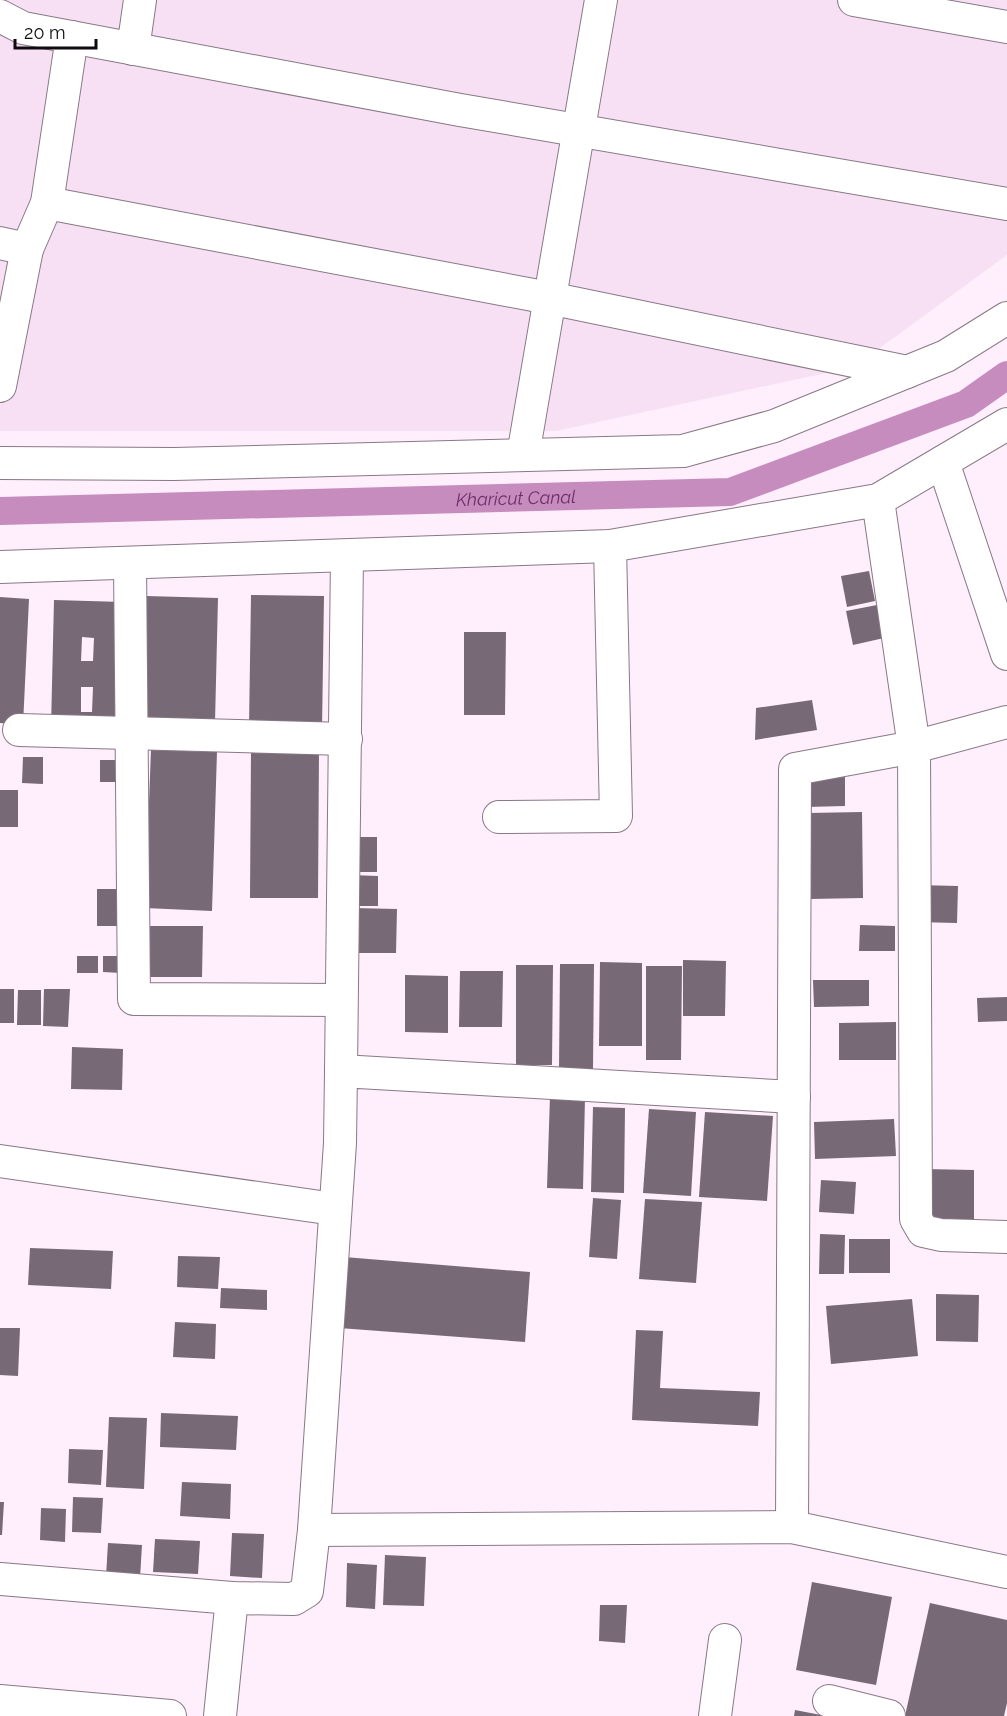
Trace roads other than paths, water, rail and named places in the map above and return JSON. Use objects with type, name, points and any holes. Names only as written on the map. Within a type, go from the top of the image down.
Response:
[{"type":"street","points":[[133,49],[140,0]]},
{"type":"street","points":[[523,455],[601,0]]},
{"type":"street","points":[[854,0],[1007,27]]},
{"type":"street","points":[[0,16],[23,28],[72,38],[577,130],[1007,204]]},
{"type":"street","points":[[0,386],[14,246],[47,202],[72,38]]},
{"type":"street","points":[[47,202],[549,298],[907,372]]},
{"type":"street","points":[[0,463],[174,464],[683,451],[774,426],[946,356],[1007,318]]},
{"type":"street","points":[[0,567],[610,546],[878,500],[1007,424]]},
{"type":"street","points":[[943,462],[1007,654]]},
{"type":"street","points":[[878,500],[914,747],[916,1219],[923,1231],[941,1235],[1007,1237]]},
{"type":"street","points":[[499,817],[616,816],[610,546]]},
{"type":"street","points":[[0,1579],[232,1598],[294,1599],[307,1591],[314,1530],[340,1143],[347,555]]},
{"type":"street","points":[[130,564],[134,999],[340,1000]]},
{"type":"street","points":[[792,1527],[795,769],[914,747],[1007,722]]},
{"type":"street","points":[[19,730],[346,739]]},
{"type":"street","points":[[341,1071],[794,1097]]},
{"type":"street","points":[[0,1161],[334,1209]]},
{"type":"street","points":[[314,1530],[792,1527],[1007,1572]]},
{"type":"street","points":[[220,1716],[232,1598]]},
{"type":"street","points":[[715,1716],[725,1640]]},
{"type":"street","points":[[0,1701],[85,1712],[170,1716]]},
{"type":"street","points":[[829,1701],[890,1716]]},
{"type":"waterway","name":"Kharicut Canal","points":[[0,511],[730,492],[966,404],[1007,375]]}]
